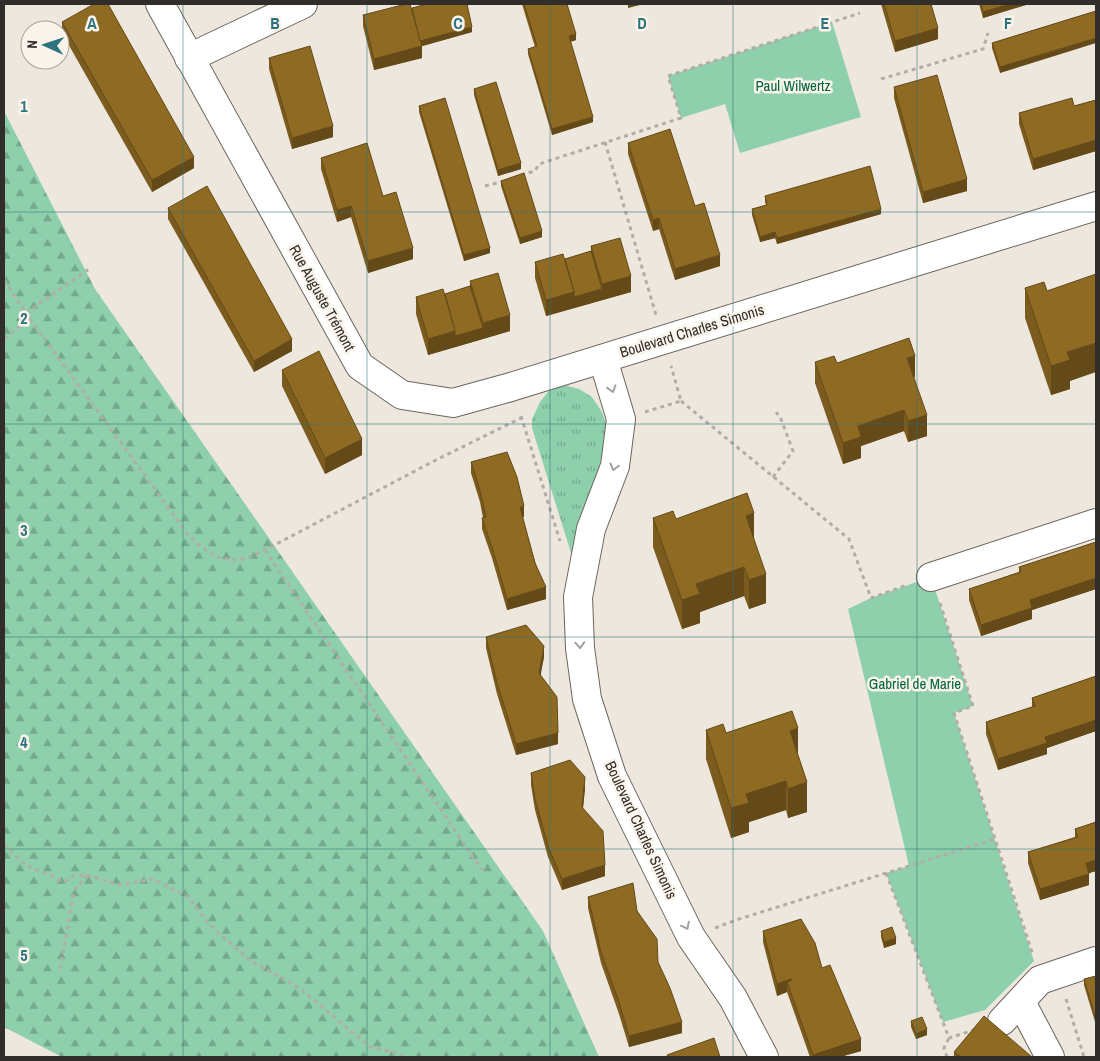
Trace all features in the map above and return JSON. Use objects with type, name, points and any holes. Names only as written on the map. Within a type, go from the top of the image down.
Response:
[{"type":"street","name":"Rue Auguste Trémont","points":[[160,4],[360,366],[402,394],[453,404],[603,358]]},
{"type":"street","points":[[189,58],[303,4]]},
{"type":"street","name":"Boulevard Charles Simonis","points":[[764,1057],[733,998],[692,936],[612,776],[587,699],[580,648],[578,597],[591,529],[616,466],[621,419],[603,358],[1096,206]]},
{"type":"street","points":[[931,577],[1096,523]]},
{"type":"street","points":[[1002,1021],[1049,977],[1096,962]]},
{"type":"street","points":[[1021,1002],[1050,1057]]},
{"type":"path","points":[[518,176],[535,171],[539,164],[681,118],[668,76],[860,13]]},
{"type":"path","points":[[881,79],[983,49],[988,33]]},
{"type":"path","points":[[605,142],[681,402],[849,539],[871,598],[931,577],[973,706],[954,713],[995,838],[1049,977],[1084,1057]]},
{"type":"path","points":[[485,186],[510,179]]},
{"type":"path","points":[[26,313],[89,269]]},
{"type":"path","points":[[4,280],[30,319],[189,536],[207,552],[227,560],[244,559],[265,550],[434,461],[521,418]]},
{"type":"path","points":[[4,338],[30,319]]},
{"type":"path","points":[[512,387],[563,550]]},
{"type":"path","points":[[621,419],[681,402]]},
{"type":"path","points":[[773,477],[793,451],[781,419],[776,412]]},
{"type":"path","points":[[265,550],[482,870]]},
{"type":"path","points":[[692,936],[736,920],[995,838]]},
{"type":"path","points":[[4,845],[25,865],[58,880],[66,881],[74,876],[87,875],[120,885],[153,879],[188,897],[209,924],[249,960],[298,987],[370,1047],[393,1052],[403,1057]]},
{"type":"path","points":[[886,873],[949,1038]]},
{"type":"path","points":[[60,969],[74,891],[87,875]]},
{"type":"path","points":[[948,1057],[944,1048],[949,1038],[1002,1021]]},
{"type":"green space","name":"Paul Wilwertz","points":[[832,22],[861,117],[740,153],[725,104],[681,118],[668,76]]},
{"type":"green space","points":[[4,111],[95,289],[543,931],[599,1057],[62,1057],[4,1027]]},
{"type":"green space","points":[[564,385],[579,389],[592,397],[602,412],[608,429],[607,447],[572,556],[532,428],[532,419],[540,402],[551,388]]},
{"type":"green space","name":"Gabriel de Marie","points":[[931,577],[973,706],[954,713],[1034,961],[985,1010],[943,1022],[886,873],[909,866],[848,609],[871,598]]},
{"type":"building","points":[[94,4],[108,4],[194,157],[152,180],[70,36],[70,20],[66,20]]},
{"type":"building","points":[[410,4],[422,46],[374,59],[363,15]]},
{"type":"building","points":[[427,4],[467,4],[472,27],[420,41],[412,8]]},
{"type":"building","points":[[524,4],[567,4],[576,34],[569,36],[593,117],[552,129],[528,49],[537,46]]},
{"type":"building","points":[[884,4],[931,4],[938,28],[895,41]]},
{"type":"building","points":[[981,4],[1010,4],[983,12]]},
{"type":"building","points":[[1096,11],[1096,38],[1000,67],[992,43]]},
{"type":"building","points":[[310,46],[333,126],[292,138],[269,58]]},
{"type":"building","points":[[937,75],[967,179],[923,192],[894,87]]},
{"type":"building","points":[[496,82],[521,163],[498,170],[474,89]]},
{"type":"building","points":[[445,98],[490,248],[464,255],[419,106]]},
{"type":"building","points":[[1072,98],[1074,106],[1096,100],[1096,140],[1033,159],[1019,113]]},
{"type":"building","points":[[670,129],[695,206],[704,203],[720,255],[675,269],[659,218],[653,220],[628,143]]},
{"type":"building","points":[[367,143],[383,196],[396,192],[413,248],[368,261],[351,206],[337,210],[321,158]]},
{"type":"building","points":[[870,166],[881,209],[777,238],[775,232],[760,237],[752,209],[767,205],[765,196]]},
{"type":"building","points":[[524,173],[542,231],[520,238],[501,181]]},
{"type":"building","points":[[207,186],[292,339],[254,361],[168,208]]},
{"type":"building","points":[[620,238],[631,276],[602,284],[591,246]]},
{"type":"building","points":[[591,251],[602,289],[574,297],[565,259]]},
{"type":"building","points":[[563,254],[574,292],[546,300],[535,262]]},
{"type":"building","points":[[498,273],[510,315],[483,323],[470,281]]},
{"type":"building","points":[[1096,274],[1096,343],[1067,352],[1070,360],[1051,366],[1025,288],[1044,282],[1047,291]]},
{"type":"building","points":[[470,286],[483,328],[455,336],[445,294]]},
{"type":"building","points":[[443,289],[455,331],[428,339],[416,297]]},
{"type":"building","points":[[909,338],[915,356],[907,358],[927,415],[908,421],[904,410],[858,426],[861,437],[843,443],[815,362],[834,356],[837,363]]},
{"type":"building","points":[[319,351],[362,439],[325,458],[282,370]]},
{"type":"building","points":[[507,452],[517,477],[524,506],[520,507],[535,563],[546,587],[507,599],[482,518],[486,517],[471,462]]},
{"type":"building","points":[[747,493],[754,513],[746,516],[766,574],[749,580],[744,567],[696,584],[700,594],[682,600],[653,518],[673,511],[676,519]]},
{"type":"building","points":[[1096,542],[1096,578],[1030,600],[1032,608],[981,625],[969,589],[1021,572],[1019,567]]},
{"type":"building","points":[[526,625],[544,646],[539,673],[557,697],[558,733],[516,744],[497,683],[486,637]]},
{"type":"building","points":[[1096,676],[1096,720],[1045,737],[1047,743],[998,759],[986,722],[1035,706],[1032,698]]},
{"type":"building","points":[[792,711],[798,728],[790,731],[807,782],[788,789],[786,781],[746,794],[749,803],[731,808],[706,730],[723,724],[726,733]]},
{"type":"building","points":[[570,760],[585,777],[582,807],[603,831],[605,865],[562,879],[548,846],[535,799],[531,773]]},
{"type":"building","points":[[1096,822],[1096,860],[1086,863],[1089,874],[1040,889],[1028,852],[1078,837],[1075,829]]},
{"type":"building","points":[[633,883],[637,911],[657,939],[658,962],[682,1022],[629,1036],[601,952],[588,897]]},
{"type":"building","points":[[801,919],[815,943],[822,968],[830,965],[861,1039],[813,1055],[787,982],[792,980],[777,984],[763,931]]},
{"type":"building","points":[[892,927],[896,938],[884,942],[881,931]]},
{"type":"building","points":[[1096,976],[1096,1020],[1084,979]]},
{"type":"building","points":[[984,1016],[1032,1057],[961,1057],[954,1052]]},
{"type":"building","points":[[922,1017],[927,1029],[916,1034],[911,1021]]},
{"type":"building","points":[[714,1038],[720,1057],[668,1057],[667,1055]]}]
